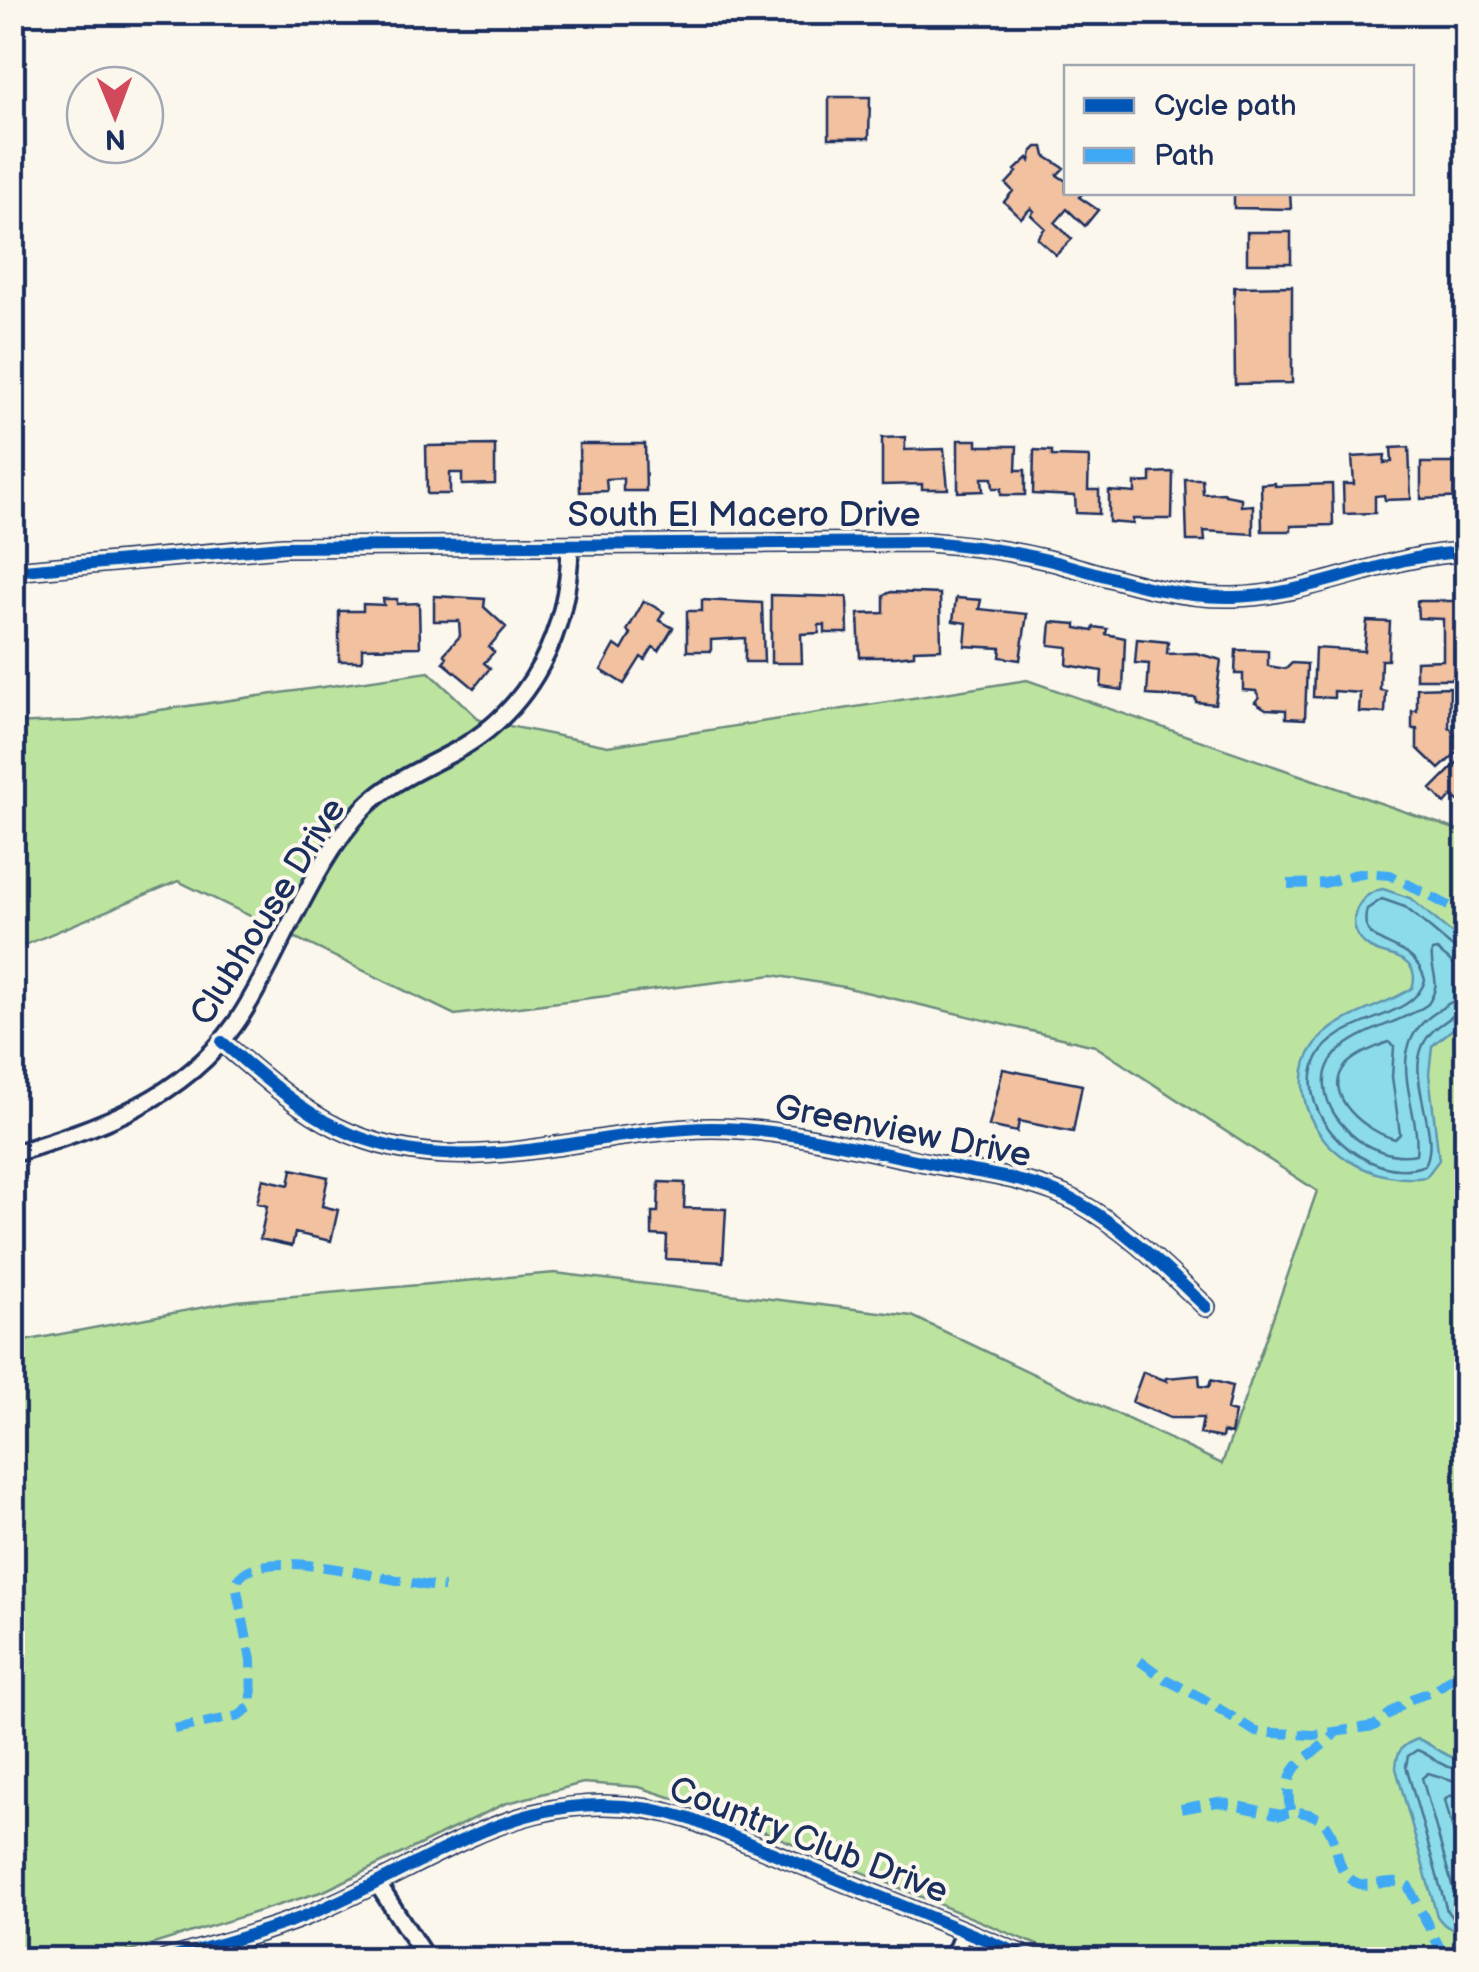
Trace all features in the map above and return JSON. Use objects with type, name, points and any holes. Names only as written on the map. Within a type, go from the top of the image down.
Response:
[{"type":"street","name":"South El Macero Drive","points":[[12,572],[282,546],[940,542],[1028,556],[1142,588],[1234,597],[1294,591],[1420,557],[1466,552]]},
{"type":"street","name":"Clubhouse Drive","points":[[12,1154],[105,1124],[152,1102],[191,1073],[222,1042],[248,1005],[324,864],[364,808],[408,774],[475,740],[529,686],[558,630],[568,584],[570,545]]},
{"type":"street","name":"Greenview Drive","points":[[222,1042],[336,1128],[386,1147],[440,1155],[492,1156],[654,1132],[715,1128],[791,1135],[1036,1185],[1077,1202],[1137,1243],[1206,1306]]},
{"type":"street","name":"Country Club Drive","points":[[165,1960],[310,1914],[531,1812],[564,1805],[607,1803],[656,1808],[690,1819],[1036,1960]]},
{"type":"street","points":[[377,1882],[427,1960]]},
{"type":"street","points":[[952,1960],[964,1931]]},
{"type":"green space","points":[[429,672],[480,720],[608,746],[1027,680],[1466,833],[1466,1959],[1071,1959],[722,1814],[639,1787],[583,1783],[504,1804],[324,1891],[131,1951],[91,1959],[13,1959],[13,1343],[237,1301],[555,1273],[912,1316],[1222,1464],[1317,1191],[1095,1046],[844,987],[773,975],[455,1015],[178,881],[13,950],[12,724],[82,721]]},
{"type":"water","points":[[1383,889],[1410,898],[1466,945],[1466,1018],[1432,1046],[1429,1074],[1439,1160],[1426,1177],[1386,1176],[1349,1161],[1320,1134],[1304,1097],[1305,1064],[1323,1035],[1412,988],[1414,976],[1409,965],[1370,948],[1355,928],[1360,903]]},
{"type":"water","points":[[1418,1739],[1457,1759],[1466,1752],[1466,1928],[1449,1928],[1437,1916],[1396,1768],[1401,1749]]},
{"type":"building","points":[[829,97],[870,97],[869,138],[829,138]]},
{"type":"building","points":[[1043,147],[1045,156],[1064,168],[1057,175],[1064,180],[1064,195],[1081,195],[1098,210],[1085,226],[1067,209],[1055,223],[1072,239],[1056,255],[1037,238],[1045,228],[1031,215],[1034,211],[1031,208],[1021,218],[1004,202],[1013,191],[1006,184],[1015,170],[1028,158],[1030,161],[1032,152]]},
{"type":"building","points":[[1234,195],[1290,195],[1291,209],[1234,208]]},
{"type":"building","points":[[1247,232],[1291,232],[1291,263],[1247,263]]},
{"type":"building","points":[[1292,286],[1292,383],[1235,384],[1234,287]]},
{"type":"building","points":[[905,437],[905,450],[944,449],[948,489],[922,489],[922,484],[882,485],[882,438]]},
{"type":"building","points":[[958,440],[977,440],[977,446],[1017,446],[1016,470],[1025,470],[1025,495],[1001,495],[1001,488],[993,488],[992,478],[982,478],[983,491],[958,492]]},
{"type":"building","points":[[1465,443],[1466,497],[1421,499],[1421,463],[1465,463]]},
{"type":"building","points":[[579,444],[645,444],[646,491],[623,491],[623,478],[606,479],[607,491],[580,492]]},
{"type":"building","points":[[495,445],[495,484],[462,485],[462,473],[450,473],[450,494],[427,494],[426,446]]},
{"type":"building","points":[[1409,447],[1411,499],[1385,500],[1384,495],[1375,496],[1375,513],[1344,514],[1343,484],[1354,484],[1352,457],[1385,455],[1384,463],[1392,462],[1391,448]]},
{"type":"building","points":[[1034,450],[1052,451],[1052,456],[1089,457],[1088,490],[1099,490],[1099,514],[1076,513],[1075,496],[1033,494]]},
{"type":"building","points":[[1173,472],[1172,519],[1133,519],[1133,524],[1109,522],[1109,491],[1135,493],[1135,483],[1151,482],[1151,473]]},
{"type":"building","points":[[1185,479],[1202,479],[1203,494],[1225,493],[1241,498],[1241,506],[1253,505],[1253,534],[1204,531],[1205,541],[1187,541]]},
{"type":"building","points":[[1261,484],[1332,484],[1333,525],[1262,531]]},
{"type":"building","points":[[940,594],[941,649],[914,650],[914,655],[895,657],[860,657],[858,614],[884,613],[884,595]]},
{"type":"building","points":[[771,595],[847,597],[848,633],[825,633],[825,625],[819,625],[819,633],[801,634],[802,663],[771,663]]},
{"type":"building","points":[[434,596],[485,599],[484,607],[506,627],[489,647],[494,652],[484,663],[490,668],[474,688],[443,662],[447,657],[444,654],[460,636],[459,621],[434,621]]},
{"type":"building","points":[[956,598],[981,600],[979,609],[1027,614],[1020,660],[1000,657],[1001,648],[965,646],[967,623],[953,621]]},
{"type":"building","points":[[383,599],[397,599],[397,604],[419,603],[420,647],[362,648],[362,661],[339,661],[339,611],[363,611],[363,604],[384,605]]},
{"type":"building","points":[[702,600],[762,603],[764,662],[745,662],[745,638],[711,640],[711,651],[687,651],[687,611],[702,611]]},
{"type":"building","points":[[644,601],[664,612],[659,620],[673,628],[659,651],[653,647],[645,660],[641,657],[624,684],[601,670],[615,645],[622,650],[631,634],[627,631]]},
{"type":"building","points":[[1417,601],[1466,601],[1466,679],[1416,679],[1416,661],[1443,660],[1443,619],[1418,618]]},
{"type":"building","points":[[1367,621],[1390,622],[1388,660],[1381,660],[1380,690],[1386,691],[1385,713],[1359,712],[1360,693],[1334,691],[1334,698],[1313,697],[1315,648],[1364,651]]},
{"type":"building","points":[[1051,622],[1076,624],[1076,628],[1093,631],[1094,627],[1107,629],[1106,634],[1125,638],[1123,690],[1101,687],[1102,671],[1067,665],[1068,647],[1049,645]]},
{"type":"building","points":[[1137,639],[1168,642],[1167,654],[1196,653],[1221,660],[1215,704],[1196,702],[1196,698],[1147,695],[1149,664],[1135,663]]},
{"type":"building","points":[[1236,650],[1268,651],[1268,666],[1286,669],[1292,663],[1307,664],[1305,719],[1286,718],[1286,710],[1266,709],[1255,702],[1259,697],[1256,691],[1243,690],[1243,674],[1235,674]]},
{"type":"building","points":[[1450,687],[1449,727],[1465,745],[1439,769],[1417,748],[1412,711],[1417,711],[1417,688]]},
{"type":"building","points":[[1466,754],[1466,807],[1452,796],[1445,804],[1431,789]]},
{"type":"building","points":[[1003,1069],[1082,1085],[1073,1132],[1019,1121],[1017,1132],[989,1126]]},
{"type":"building","points":[[292,1169],[328,1177],[322,1206],[338,1210],[331,1241],[295,1233],[292,1246],[260,1239],[267,1206],[257,1203],[263,1179],[289,1185]]},
{"type":"building","points":[[659,1182],[685,1183],[684,1208],[726,1209],[723,1262],[666,1259],[667,1236],[652,1235],[652,1212],[658,1212]]},
{"type":"building","points":[[1143,1372],[1167,1381],[1166,1378],[1199,1375],[1200,1386],[1209,1387],[1211,1380],[1232,1386],[1227,1410],[1235,1412],[1231,1434],[1223,1432],[1222,1438],[1200,1434],[1203,1418],[1170,1418],[1132,1402]]},
{"type":"marked path","points":[[1288,884],[1325,883],[1360,873],[1390,875],[1466,915]]},
{"type":"marked path","points":[[174,1729],[239,1716],[252,1705],[251,1660],[236,1585],[247,1571],[298,1564],[444,1587]]},
{"type":"marked path","points":[[1140,1661],[1256,1732],[1314,1735],[1374,1726],[1408,1700],[1434,1691],[1457,1674],[1466,1650]]},
{"type":"marked path","points":[[1290,1810],[1294,1770],[1336,1732]]},
{"type":"marked path","points":[[1181,1809],[1218,1802],[1281,1815],[1295,1812],[1317,1817],[1326,1824],[1340,1864],[1353,1881],[1408,1886],[1446,1960]]},
{"type":"cycle path","points":[[12,571],[283,547],[927,542],[1018,553],[1163,590],[1234,597],[1264,595],[1408,560],[1466,552]]},
{"type":"cycle path","points":[[222,1042],[308,1111],[338,1128],[383,1145],[429,1153],[476,1154],[665,1131],[739,1129],[822,1140],[1023,1182],[1076,1201],[1111,1224],[1206,1307]]},
{"type":"cycle path","points":[[165,1960],[310,1914],[492,1828],[537,1813],[584,1805],[635,1807],[690,1819],[1035,1960]]}]
